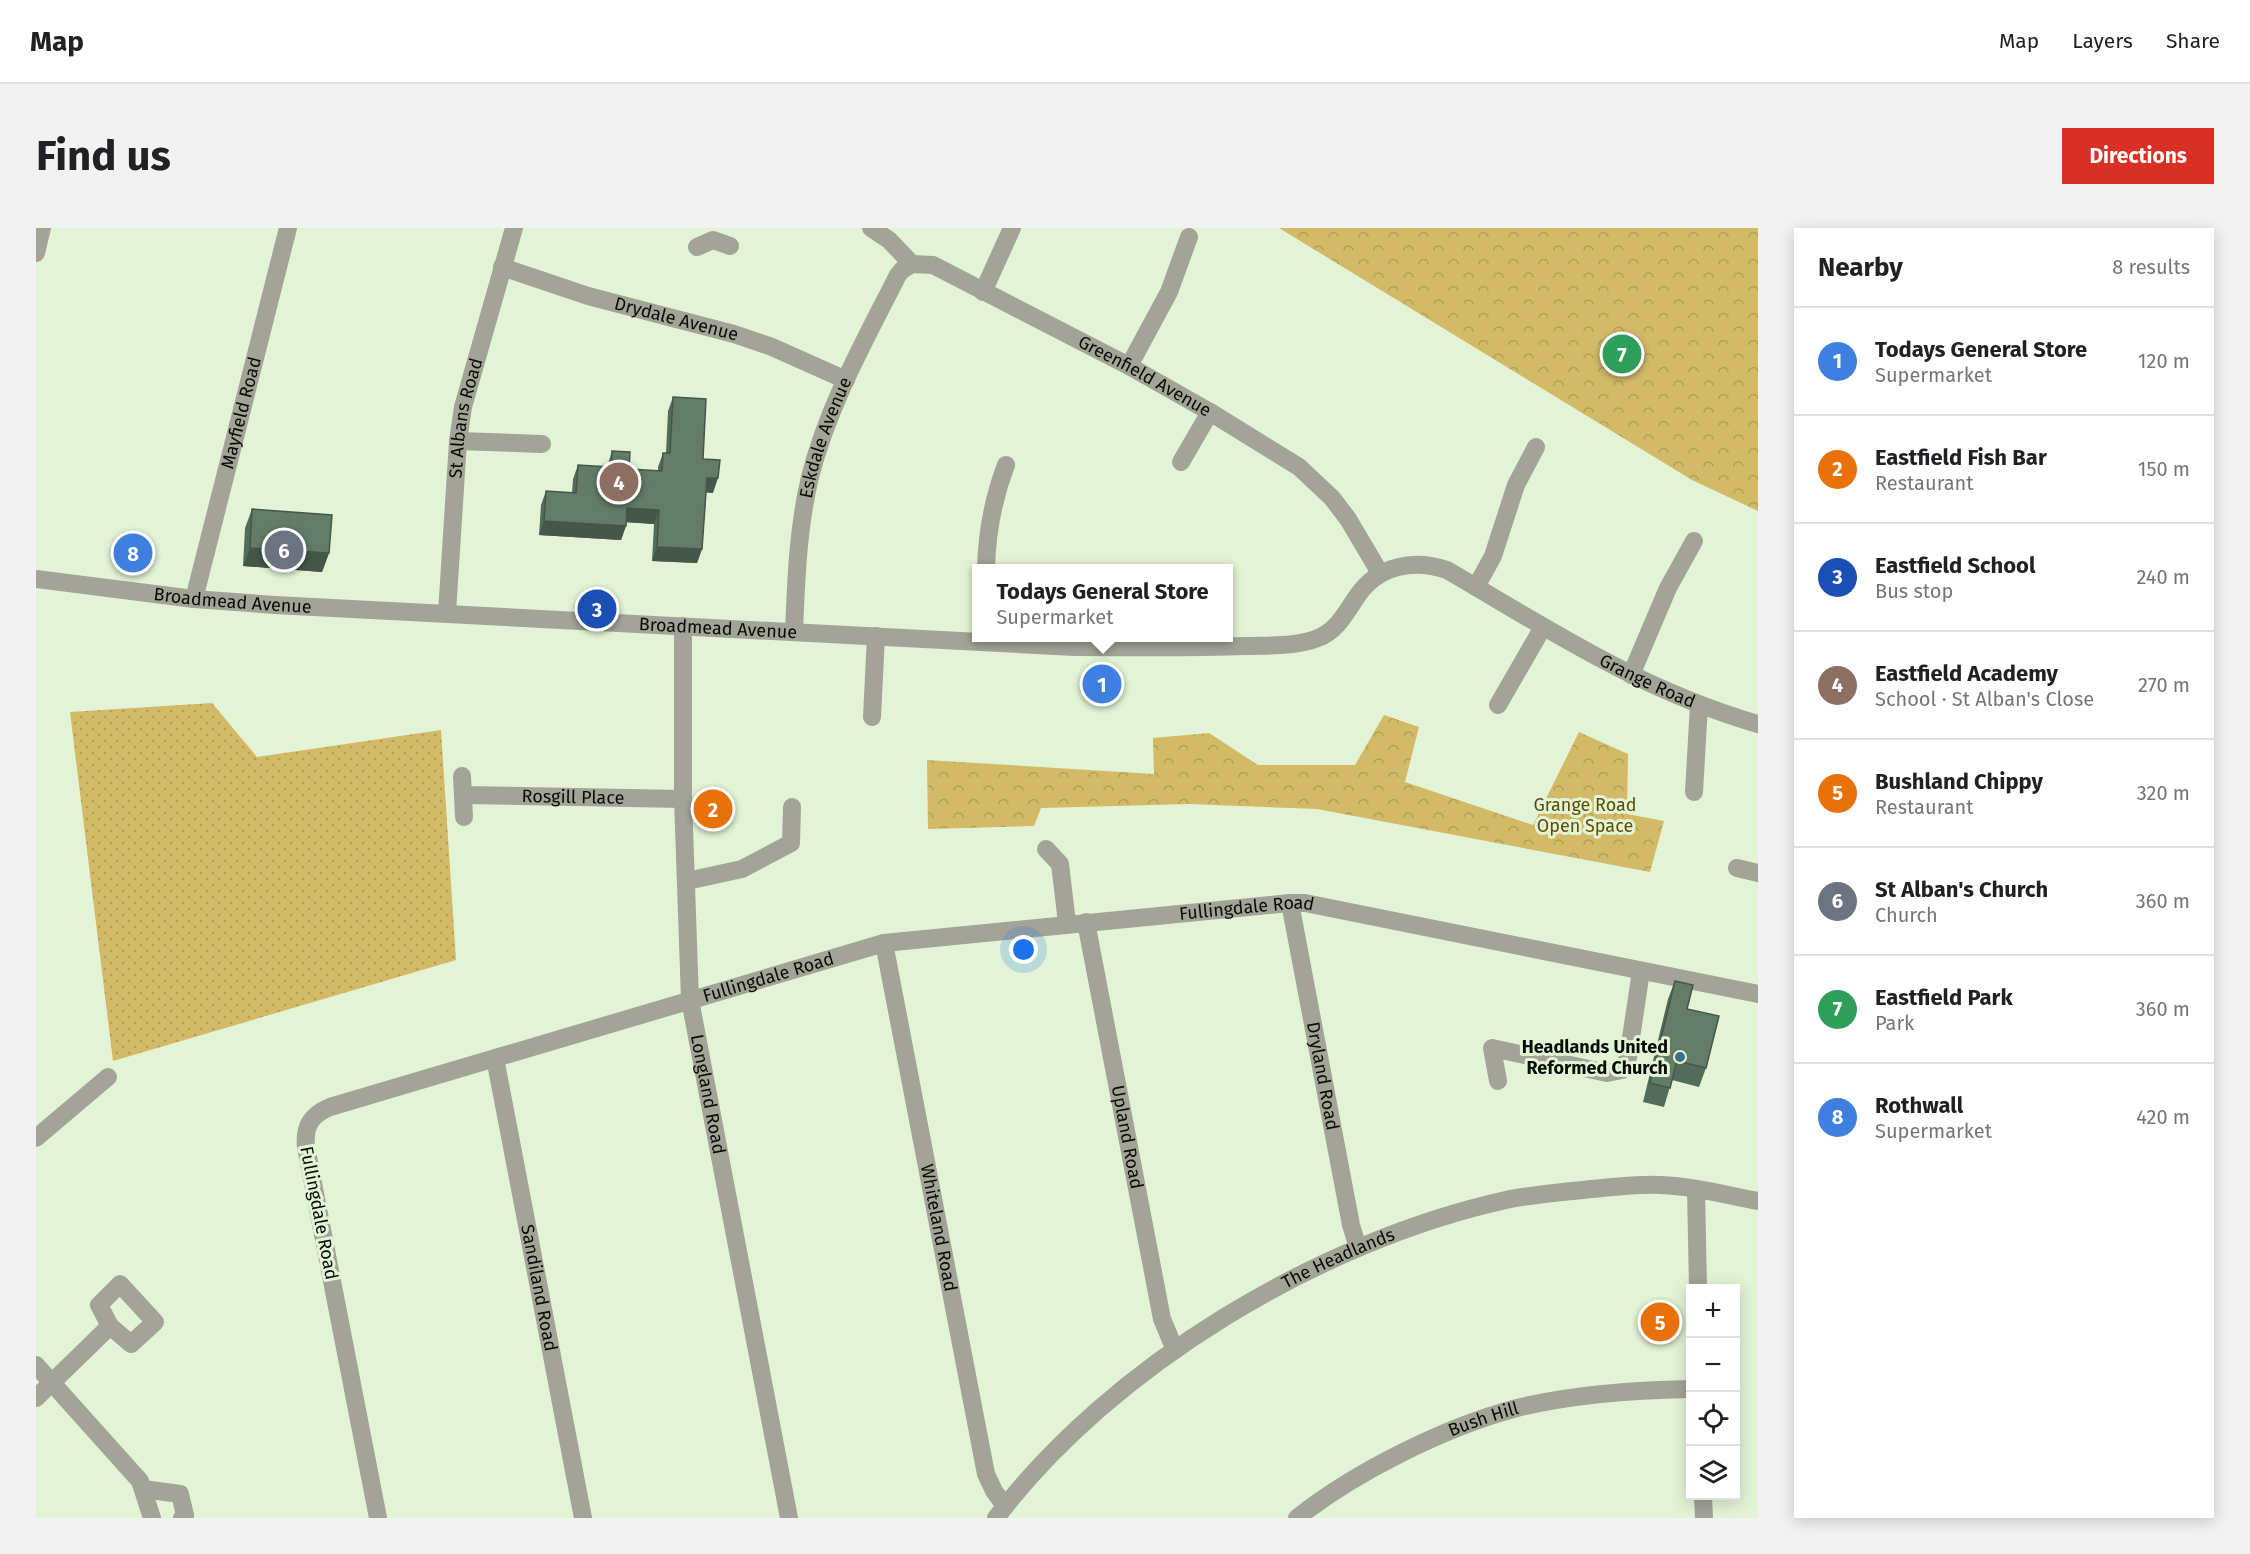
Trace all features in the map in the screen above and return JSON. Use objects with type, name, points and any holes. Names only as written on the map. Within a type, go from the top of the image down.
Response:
[{"type":"street","points":[[36,253],[42,228]]},
{"type":"street","name":"Mayfield Road","points":[[194,599],[288,228]]},
{"type":"street","name":"St Albans Road","points":[[447,614],[458,441],[472,370],[514,228]]},
{"type":"street","points":[[871,228],[895,245],[912,264]]},
{"type":"street","points":[[983,292],[1012,228]]},
{"type":"street","points":[[1129,366],[1169,292],[1189,237]]},
{"type":"street","points":[[707,238],[730,246]]},
{"type":"street","name":"Greenfield Avenue","points":[[912,264],[933,266],[1129,366],[1210,412],[1299,467],[1317,482],[1348,519],[1380,573]]},
{"type":"street","name":"Eskdale Avenue","points":[[794,632],[799,548],[805,504],[820,442],[846,380],[898,275],[912,264]]},
{"type":"street","name":"Drydale Avenue","points":[[502,267],[588,296],[734,334],[772,347],[846,380]]},
{"type":"street","points":[[1181,462],[1210,412]]},
{"type":"street","points":[[458,441],[542,444]]},
{"type":"street","points":[[1476,587],[1493,556],[1516,485],[1536,447]]},
{"type":"street","points":[[986,564],[988,529],[993,504],[1006,465]]},
{"type":"street","points":[[1631,675],[1668,588],[1694,541]]},
{"type":"street","name":"Grange Road","points":[[1380,573],[1406,565],[1434,566],[1448,570],[1543,627],[1631,675],[1699,705],[1758,724]]},
{"type":"street","name":"Broadmead Avenue","points":[[1028,642],[1141,647],[1302,643],[1322,637],[1337,625],[1365,586],[1380,573]]},
{"type":"street","name":"Broadmead Avenue","points":[[36,579],[194,599],[972,640]]},
{"type":"street","name":"Longland Road","points":[[683,626],[683,799],[690,1000],[789,1518]]},
{"type":"street","points":[[1498,705],[1543,627]]},
{"type":"street","points":[[872,717],[876,636]]},
{"type":"street","points":[[1694,792],[1699,705]]},
{"type":"street","points":[[462,776],[464,817]]},
{"type":"street","name":"Rosgill Place","points":[[463,795],[683,799]]},
{"type":"street","points":[[687,881],[742,869],[791,843],[792,807]]},
{"type":"street","points":[[1046,849],[1060,864],[1067,923]]},
{"type":"street","points":[[1737,868],[1758,873]]},
{"type":"street","name":"Fullingdale Road","points":[[378,1518],[306,1147],[306,1131],[313,1117],[330,1107],[884,943],[1067,923],[1290,903],[1305,903],[1758,994]]},
{"type":"street","name":"Dryland Road","points":[[1290,903],[1351,1225],[1358,1248]]},
{"type":"street","name":"Upland Road","points":[[1086,922],[1162,1319],[1175,1350]]},
{"type":"street","name":"Whiteland Road","points":[[884,943],[986,1474],[1000,1512]]},
{"type":"street","points":[[1498,1081],[1492,1048],[1607,1073],[1622,1070],[1628,1058],[1641,971]]},
{"type":"street","name":"Sandiland Road","points":[[495,1058],[583,1518]]},
{"type":"street","points":[[36,1138],[108,1077]]},
{"type":"street","name":"The Headlands","points":[[1000,1512],[1077,1430],[1114,1397],[1175,1350],[1264,1294],[1358,1248],[1435,1219],[1509,1199],[1554,1192],[1639,1185],[1676,1185],[1758,1201]]},
{"type":"street","points":[[1696,1189],[1698,1284]]},
{"type":"street","points":[[36,1398],[53,1384],[110,1326]]},
{"type":"street","points":[[36,1365],[140,1481],[152,1518]]},
{"type":"street","name":"Bush Hill","points":[[1297,1518],[1380,1464],[1449,1432],[1516,1408],[1602,1394],[1686,1389]]},
{"type":"street","points":[[143,1488],[180,1494],[185,1515],[182,1518]]},
{"type":"street","points":[[1703,1500],[1704,1518]]},
{"type":"green space","points":[[1279,228],[1758,228],[1758,511],[1692,480]]},
{"type":"green space","points":[[212,703],[257,757],[441,730],[456,960],[113,1061],[70,712]]},
{"type":"green space","name":"Grange Road Open Space","points":[[1384,715],[1419,727],[1405,782],[1533,825],[1579,732],[1628,754],[1627,814],[1664,821],[1650,872],[1317,809],[1190,804],[1041,808],[1034,826],[928,829],[927,760],[1154,774],[1153,738],[1209,733],[1258,765],[1355,765]]},
{"type":"building","points":[[673,397],[706,399],[703,459],[720,460],[718,478],[707,478],[702,549],[657,547],[659,510],[627,508],[626,526],[544,521],[546,491],[576,493],[578,465],[611,467],[612,451],[630,452],[629,469],[662,471],[663,453],[670,453]]},
{"type":"building","points":[[252,509],[332,515],[329,553],[250,548]]},
{"type":"building","name":"Headlands United Reformed Church","points":[[1675,981],[1693,985],[1687,1009],[1719,1016],[1706,1068],[1677,1061],[1670,1088],[1650,1083]]},
{"type":"place","name":"Eastfield Park","points":[[1622,354]]},
{"type":"place","name":"Eastfield Academy","points":[[619,482]]},
{"type":"place","name":"St Alban's Church","points":[[284,550]]},
{"type":"place","name":"Rothwall","points":[[133,553]]},
{"type":"place","name":"Eastfield School","points":[[597,609]]},
{"type":"place","name":"Todays General Store","points":[[1102,684]]},
{"type":"place","name":"Eastfield Fish Bar","points":[[713,809]]},
{"type":"place","name":"Headlands United Reformed Church","points":[[1680,1057]]},
{"type":"place","name":"Bushland Chippy","points":[[1660,1322]]}]
